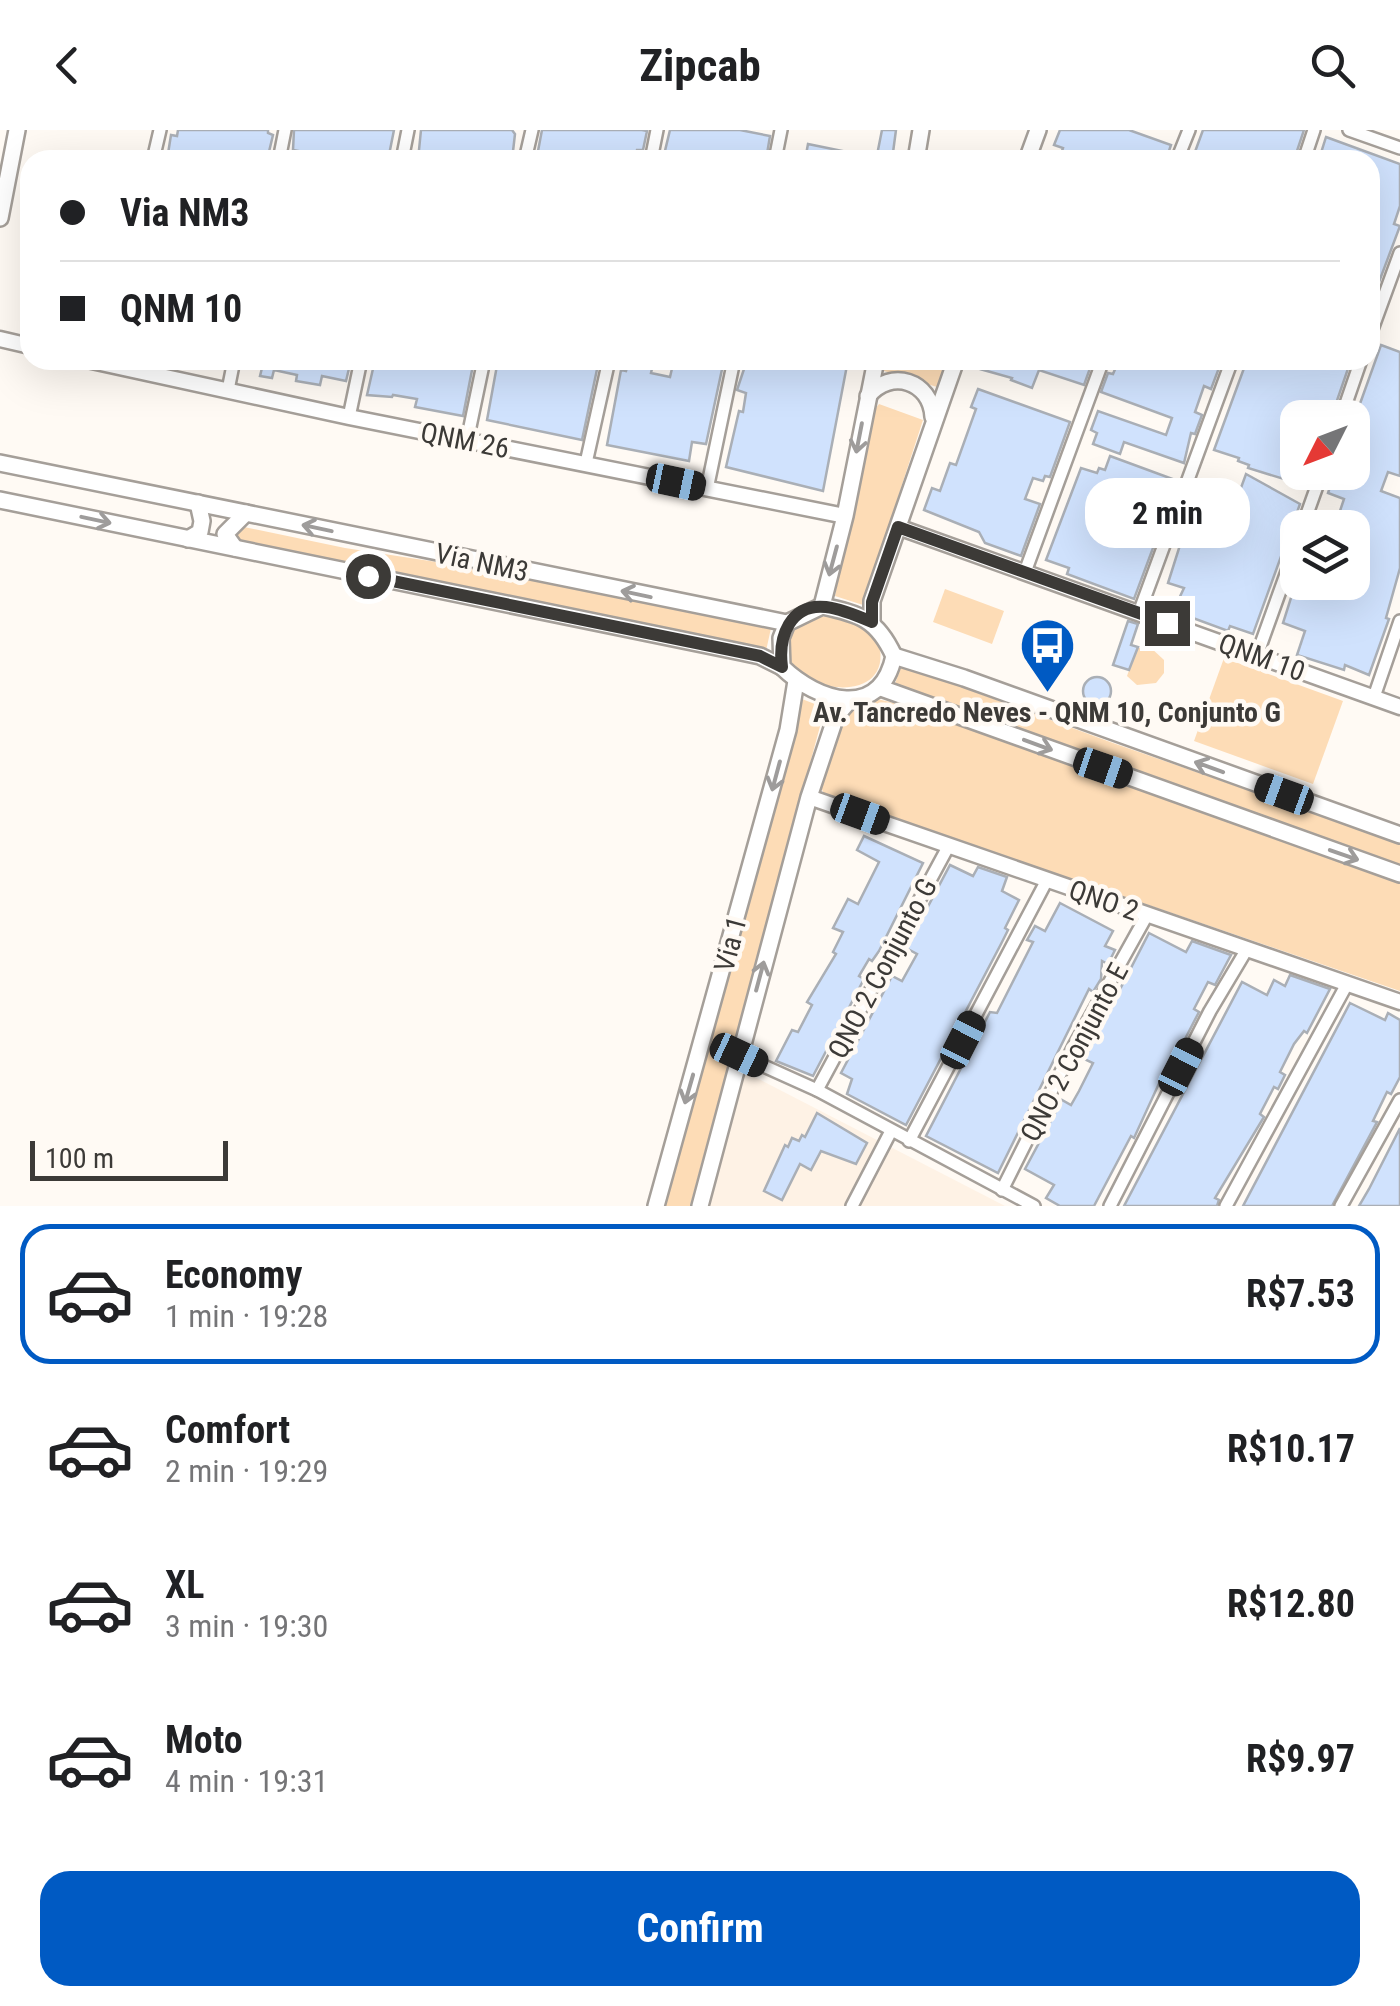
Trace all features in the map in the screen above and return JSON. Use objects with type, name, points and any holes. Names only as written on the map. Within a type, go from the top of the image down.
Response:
[{"type":"main road","points":[[0,218],[17,130]]},
{"type":"main road","points":[[822,606],[874,370]]},
{"type":"main road","points":[[952,370],[872,602],[872,622],[894,656],[1400,835]]},
{"type":"main road","points":[[867,398],[885,382],[901,380],[914,384],[930,403],[931,426]]},
{"type":"main road","name":"Via NM3","points":[[0,463],[787,623]]},
{"type":"main road","name":"Via NM3","points":[[0,500],[742,652],[782,667]]},
{"type":"main road","points":[[188,539],[200,532],[198,503]]},
{"type":"main road","points":[[236,548],[225,534],[246,513]]},
{"type":"main road","points":[[872,622],[822,606],[787,623],[781,638],[782,667],[796,681],[822,695],[850,700],[881,688],[889,678],[894,656]]},
{"type":"main road","name":"Via 1","points":[[656,1206],[788,730],[796,681]]},
{"type":"main road","points":[[881,688],[1400,874]]},
{"type":"main road","name":"Via 1","points":[[700,1206],[809,797],[836,716],[850,700]]},
{"type":"street","points":[[1349,130],[1400,148]]},
{"type":"street","points":[[1380,307],[1400,253]]},
{"type":"street","name":"QNM 26","points":[[143,370],[349,417],[844,516]]},
{"type":"street","points":[[228,390],[232,370]]},
{"type":"street","points":[[349,417],[360,370]]},
{"type":"street","points":[[467,440],[482,370]]},
{"type":"street","points":[[586,463],[607,370]]},
{"type":"street","points":[[707,488],[732,370]]},
{"type":"street","points":[[1025,572],[1099,370]]},
{"type":"street","points":[[1139,613],[1228,370]]},
{"type":"street","points":[[1347,400],[1358,370]]},
{"type":"street","name":"QNM 10","points":[[898,527],[1400,707]]},
{"type":"street","points":[[1257,655],[1280,591]]},
{"type":"street","points":[[1374,698],[1400,620]]},
{"type":"street","name":"QNO 2","points":[[809,797],[1400,1002]]},
{"type":"street","name":"QNO 2 Conjunto G","points":[[817,1090],[948,846]]},
{"type":"street","points":[[909,1140],[1048,880]]},
{"type":"street","name":"QNO 2 Conjunto E","points":[[1002,1190],[1074,1046],[1147,915]]},
{"type":"street","points":[[1110,1206],[1210,1011],[1247,949]]},
{"type":"street","points":[[1226,1206],[1347,984]]},
{"type":"street","points":[[739,1055],[817,1090],[1034,1206]]},
{"type":"street","points":[[1341,1206],[1400,1100]]},
{"type":"street","points":[[852,1206],[891,1131]]},
{"type":"shaded area","points":[[881,370],[943,370],[937,387]]},
{"type":"shaded area","points":[[879,404],[923,420],[863,605],[835,596],[872,413]]},
{"type":"shaded area","points":[[244,527],[469,567],[771,628],[766,651],[240,542],[236,536]]},
{"type":"shaded area","points":[[945,589],[1004,611],[992,644],[933,622]]},
{"type":"shaded area","points":[[830,616],[860,626],[879,644],[879,666],[869,680],[853,687],[833,687],[813,681],[797,669],[788,654],[793,629],[806,619]]},
{"type":"shaded area","points":[[1150,647],[1164,660],[1164,673],[1156,683],[1137,685],[1127,676],[1137,648]]},
{"type":"shaded area","points":[[1224,658],[1343,701],[1313,784],[1194,741]]},
{"type":"shaded area","points":[[902,665],[1400,843],[1400,866],[894,686]]},
{"type":"shaded area","points":[[802,699],[825,708],[690,1206],[665,1206],[797,729]]},
{"type":"shaded area","points":[[877,699],[908,706],[1400,882],[1400,991],[824,794],[820,785],[836,732],[851,711]]},
{"type":"shaded area","points":[[743,1071],[1005,1206],[708,1206]]},
{"type":"building","points":[[178,130],[268,130],[273,135],[269,150],[169,150],[171,135],[177,136]]},
{"type":"building","points":[[294,130],[394,130],[390,150],[293,150]]},
{"type":"building","points":[[421,130],[512,130],[515,134],[513,150],[419,150]]},
{"type":"building","points":[[542,130],[647,131],[643,150],[538,150]]},
{"type":"building","points":[[670,130],[740,130],[770,136],[768,150],[665,150]]},
{"type":"building","points":[[882,130],[896,130],[893,150],[878,150]]},
{"type":"building","points":[[1060,130],[1129,130],[1171,145],[1169,150],[1062,150],[1054,145]]},
{"type":"building","points":[[1203,130],[1304,130],[1297,150],[1196,150]]},
{"type":"building","points":[[1326,137],[1362,150],[1322,150]]},
{"type":"building","points":[[808,144],[837,150],[807,150]]},
{"type":"building","points":[[1380,157],[1400,164],[1400,206],[1394,224],[1400,226],[1380,279]]},
{"type":"building","points":[[1381,345],[1400,352],[1400,476],[1388,472],[1381,491],[1400,498],[1400,568],[1386,618],[1389,619],[1369,675],[1345,665],[1344,670],[1297,655],[1305,631],[1283,623],[1290,600],[1370,600],[1370,510],[1340,510],[1344,499],[1328,493],[1370,490],[1370,400],[1361,400],[1372,370],[1380,370]]},
{"type":"building","points":[[262,370],[274,370],[272,378],[260,376]]},
{"type":"building","points":[[274,370],[349,370],[346,381],[322,376],[320,385],[296,381],[297,375]]},
{"type":"building","points":[[373,370],[472,370],[463,416],[415,407],[417,399],[367,395]]},
{"type":"building","points":[[496,370],[597,370],[582,440],[487,420]]},
{"type":"building","points":[[621,370],[652,370],[651,373],[670,377],[672,370],[722,370],[706,444],[692,442],[689,461],[607,445]]},
{"type":"building","points":[[744,370],[846,370],[823,491],[726,467],[746,393],[737,390]]},
{"type":"building","points":[[984,370],[1039,370],[1032,388]]},
{"type":"building","points":[[1039,370],[1089,370],[1084,385]]},
{"type":"building","points":[[1115,370],[1218,370],[1211,389],[1204,386],[1195,412],[1202,415],[1195,434],[1191,433],[1184,463],[1124,442],[1120,454],[1093,444],[1097,433],[1091,430],[1098,411],[1166,435],[1172,418],[1101,392],[1108,373]]},
{"type":"building","points":[[1243,370],[1348,370],[1337,400],[1280,400],[1280,478],[1248,468],[1239,458],[1214,450]]},
{"type":"building","points":[[978,389],[1070,422],[1050,477],[1045,476],[1043,481],[1033,478],[1025,499],[1040,504],[1021,556],[985,543],[979,532],[924,510],[932,488],[940,491],[950,463],[956,465],[976,409],[971,407]]},
{"type":"building","points":[[1110,456],[1178,481],[1134,599],[1067,574],[1069,568],[1046,560],[1081,468],[1097,473],[1099,468],[1105,470]]},
{"type":"building","points":[[1246,474],[1300,504],[1298,510],[1280,510],[1280,559],[1253,634],[1230,626],[1228,631],[1182,614],[1185,608],[1176,605],[1184,588],[1168,583],[1186,526],[1194,523],[1208,485],[1238,496]]},
{"type":"building","points":[[1128,621],[1138,624],[1131,645],[1138,647],[1129,670],[1113,665]]},
{"type":"building","points":[[1097,677],[1107,681],[1111,691],[1107,701],[1097,705],[1087,701],[1083,691],[1087,681]]},
{"type":"building","points":[[864,836],[923,863],[879,951],[859,976],[864,979],[813,1076],[776,1061],[792,1030],[798,1032],[812,1005],[807,1002],[836,954],[833,952],[843,932],[833,928],[848,899],[858,904],[879,862],[857,850]]},
{"type":"building","points":[[950,865],[973,876],[978,867],[1007,877],[1002,891],[1019,900],[1001,944],[906,1125],[847,1094],[852,1079],[841,1073],[892,976],[902,981],[917,954],[906,948]]},
{"type":"building","points":[[1060,903],[1113,931],[1105,946],[1115,950],[1108,964],[1102,961],[1101,979],[1093,992],[1089,989],[998,1173],[926,1136],[990,1012],[997,1013],[1033,942],[1027,940],[1035,926],[1045,931]]},
{"type":"building","points":[[1149,933],[1186,952],[1192,941],[1231,955],[1215,985],[1208,982],[1194,1009],[1199,1012],[1094,1206],[1060,1206],[1046,1198],[1054,1185],[1025,1169],[1062,1100],[1071,1105],[1079,1091],[1093,1063],[1084,1059]]},
{"type":"building","points":[[1290,975],[1330,989],[1307,1033],[1304,1031],[1294,1044],[1280,1072],[1285,1075],[1260,1114],[1264,1117],[1215,1198],[1219,1200],[1217,1206],[1124,1206],[1242,982],[1267,995],[1274,980],[1285,986]]},
{"type":"building","points":[[1350,1003],[1385,1020],[1388,1013],[1400,1020],[1400,1077],[1391,1094],[1387,1092],[1373,1121],[1377,1122],[1332,1206],[1243,1206]]},
{"type":"building","points":[[817,1113],[867,1143],[856,1164],[821,1151],[811,1170],[800,1164],[782,1200],[764,1191],[785,1145],[788,1147],[792,1138],[799,1141],[802,1135],[805,1137]]},
{"type":"building","points":[[1400,1128],[1400,1206],[1359,1206],[1369,1189]]},
{"type":"place","name":"Av. Tancredo Neves - QNM 10, Conjunto G","points":[[1047,695]]},
{"type":"route","points":[[368,576],[760,656],[782,667],[781,638],[787,623],[802,613],[822,606],[872,622],[872,602],[898,527],[1167,623]]}]
